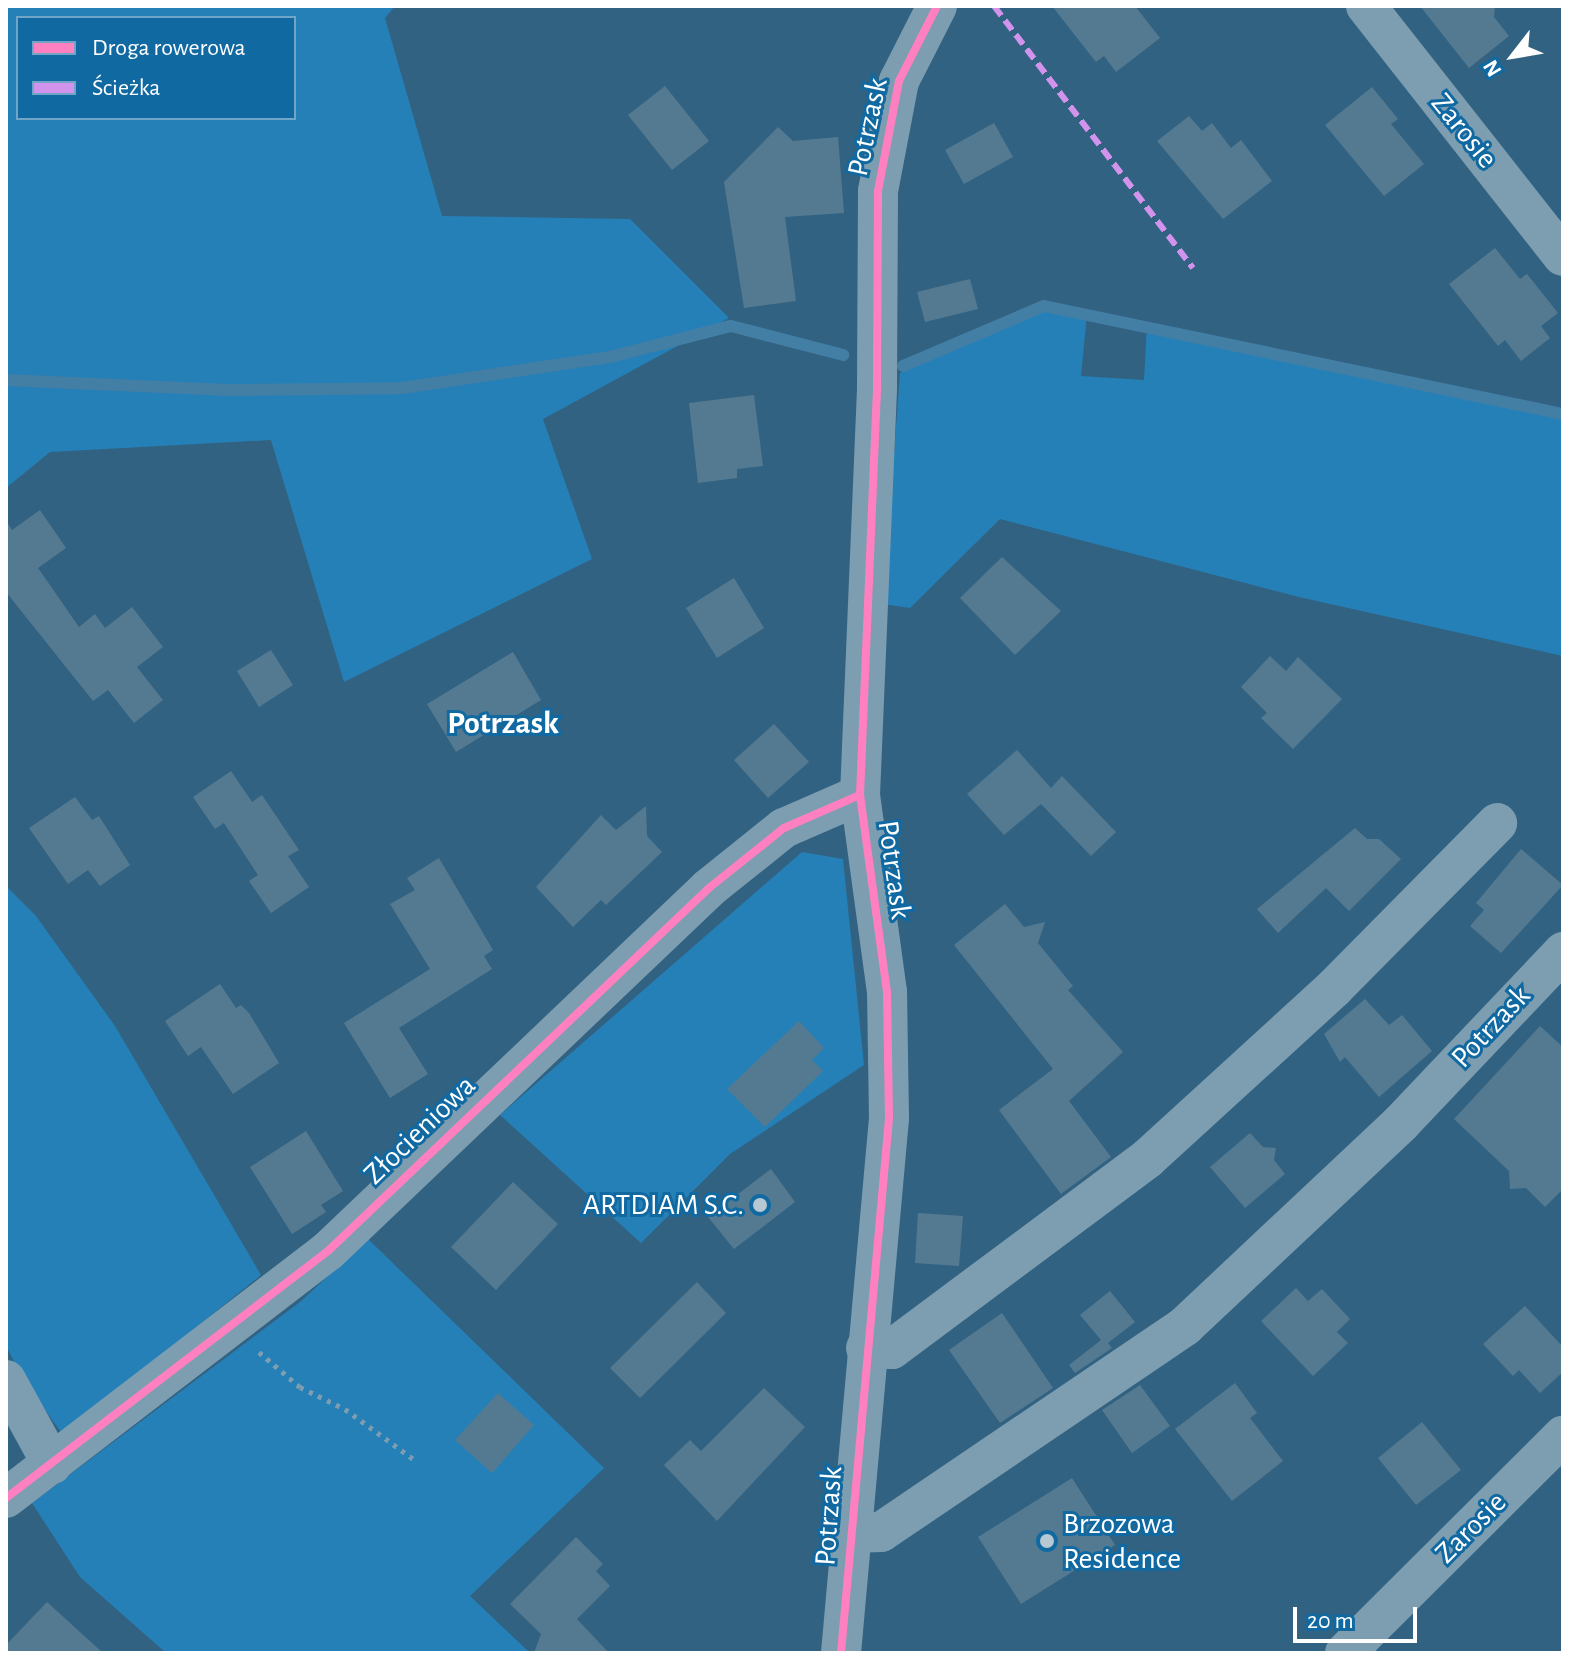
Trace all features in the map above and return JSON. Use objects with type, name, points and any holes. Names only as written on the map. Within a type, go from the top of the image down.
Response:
[{"type":"street","name":"Zarosie","points":[[1366,6],[1563,256]]},
{"type":"street","name":"Potrzask","points":[[841,1653],[889,1118],[887,992],[860,795],[877,385],[878,191],[899,81],[935,7]]},
{"type":"street","name":"Złocieniowa","points":[[6,1498],[239,1316],[328,1251],[709,888],[784,828],[860,795]]},
{"type":"street","points":[[866,1348],[892,1349],[1148,1158],[1334,988],[1497,823]]},
{"type":"street","name":"Potrzask","points":[[852,1533],[881,1532],[1185,1326],[1401,1123],[1563,952]]},
{"type":"street","points":[[6,1380],[52,1464]]},
{"type":"street","name":"Zarosie","points":[[1345,1653],[1563,1436]]},
{"type":"path","points":[[239,1316],[262,1358],[416,1461]]},
{"type":"shaded area","points":[[6,6],[395,6],[385,18],[442,216],[630,219],[729,318],[543,419],[592,559],[344,682],[271,440],[50,452],[6,488]]},
{"type":"shaded area","points":[[1040,311],[1087,314],[1081,376],[1144,380],[1147,325],[1563,410],[1563,656],[1299,597],[1000,519],[910,608],[883,604],[900,373]]},
{"type":"shaded area","points":[[802,852],[843,859],[864,1065],[730,1154],[641,1243],[500,1115]]},
{"type":"shaded area","points":[[6,886],[36,916],[115,1026],[261,1275],[63,1435],[25,1382],[6,1346]]},
{"type":"shaded area","points":[[368,1239],[604,1468],[470,1596],[530,1653],[166,1653],[80,1577],[32,1503],[300,1302]]},
{"type":"building","points":[[1052,6],[1135,6],[1160,38],[1116,72],[1104,56],[1096,62]]},
{"type":"building","points":[[1420,6],[1495,6],[1494,17],[1509,36],[1469,68]]},
{"type":"building","points":[[665,86],[709,141],[672,170],[628,115]]},
{"type":"building","points":[[1372,87],[1398,119],[1391,124],[1424,164],[1384,196],[1325,125]]},
{"type":"building","points":[[1189,116],[1202,131],[1212,123],[1231,148],[1241,140],[1272,181],[1223,219],[1157,141]]},
{"type":"building","points":[[994,123],[1013,157],[964,184],[945,150]]},
{"type":"building","points":[[778,127],[793,141],[838,137],[844,213],[785,217],[796,301],[744,308],[724,182]]},
{"type":"building","points":[[1495,248],[1520,279],[1527,274],[1558,313],[1541,326],[1550,338],[1521,361],[1505,340],[1498,346],[1449,284]]},
{"type":"building","points":[[970,279],[978,309],[925,322],[917,292]]},
{"type":"building","points":[[754,395],[763,466],[737,469],[737,478],[698,483],[689,403]]},
{"type":"building","points":[[40,510],[66,548],[38,568],[79,627],[95,614],[105,628],[132,607],[163,647],[137,667],[163,700],[134,723],[108,690],[93,701],[6,592],[6,521],[12,530]]},
{"type":"building","points":[[1002,557],[1061,611],[1015,655],[960,598]]},
{"type":"building","points":[[734,578],[764,628],[717,658],[686,608]]},
{"type":"building","points":[[271,650],[293,685],[259,707],[237,671]]},
{"type":"building","points":[[513,652],[541,700],[456,752],[427,704]]},
{"type":"building","points":[[1270,656],[1286,671],[1298,657],[1342,699],[1293,749],[1261,718],[1267,713],[1241,687]]},
{"type":"building","points":[[774,724],[809,762],[768,798],[734,760]]},
{"type":"building","points":[[1017,750],[1051,788],[1062,776],[1116,832],[1091,856],[1041,804],[1004,835],[967,794]]},
{"type":"building","points":[[231,771],[252,802],[262,795],[299,850],[288,856],[309,887],[271,913],[249,881],[258,875],[224,823],[215,829],[193,797]]},
{"type":"building","points":[[75,797],[92,820],[99,816],[130,865],[100,886],[88,870],[68,884],[29,828]]},
{"type":"building","points":[[646,806],[647,836],[662,852],[606,905],[601,900],[573,927],[536,887],[601,815],[616,830]]},
{"type":"building","points":[[1355,828],[1367,839],[1379,839],[1401,859],[1349,911],[1326,888],[1278,933],[1257,909]]},
{"type":"building","points":[[1521,849],[1563,885],[1501,953],[1470,926],[1484,910],[1476,903]]},
{"type":"building","points":[[439,858],[493,950],[484,956],[492,969],[399,1028],[428,1074],[390,1098],[344,1023],[430,969],[390,904],[415,890],[407,878]]},
{"type":"building","points":[[1005,904],[1024,927],[1045,922],[1038,943],[1073,986],[1068,990],[1123,1052],[1069,1101],[1111,1157],[1061,1194],[999,1110],[1053,1069],[954,945]]},
{"type":"building","points":[[220,984],[236,1008],[241,1005],[249,1013],[279,1063],[233,1094],[201,1047],[188,1056],[165,1021]]},
{"type":"building","points":[[1365,999],[1389,1025],[1402,1015],[1432,1051],[1379,1097],[1345,1057],[1340,1062],[1324,1034]]},
{"type":"building","points":[[799,1021],[824,1048],[812,1060],[823,1071],[765,1127],[727,1089]]},
{"type":"building","points":[[1540,1026],[1563,1047],[1563,1189],[1545,1207],[1526,1188],[1510,1189],[1509,1171],[1454,1119]]},
{"type":"building","points":[[306,1131],[343,1191],[321,1205],[326,1212],[292,1234],[250,1167]]},
{"type":"building","points":[[1250,1133],[1263,1147],[1276,1148],[1274,1160],[1285,1174],[1245,1208],[1210,1167]]},
{"type":"building","points":[[771,1169],[795,1202],[734,1249],[708,1217]]},
{"type":"building","points":[[513,1182],[558,1224],[496,1290],[451,1247]]},
{"type":"building","points":[[918,1213],[963,1216],[959,1266],[915,1263]]},
{"type":"building","points":[[697,1282],[726,1313],[640,1398],[610,1368]]},
{"type":"building","points":[[1296,1288],[1308,1301],[1322,1289],[1350,1319],[1337,1332],[1348,1343],[1313,1376],[1261,1321]]},
{"type":"building","points":[[1110,1291],[1135,1322],[1108,1343],[1112,1348],[1075,1373],[1069,1365],[1101,1340],[1080,1315]]},
{"type":"building","points":[[1525,1306],[1563,1347],[1563,1372],[1540,1393],[1519,1370],[1513,1376],[1483,1344]]},
{"type":"building","points":[[1002,1313],[1053,1388],[1000,1423],[949,1350]]},
{"type":"building","points":[[1235,1383],[1257,1413],[1250,1418],[1283,1461],[1232,1501],[1175,1429]]},
{"type":"building","points":[[1140,1385],[1170,1426],[1132,1453],[1102,1410]]},
{"type":"building","points":[[764,1388],[805,1427],[717,1521],[664,1465],[690,1440],[701,1451]]},
{"type":"building","points":[[498,1393],[534,1425],[492,1473],[455,1440]]},
{"type":"building","points":[[1422,1422],[1461,1470],[1416,1505],[1378,1458]]},
{"type":"building","name":"Brzozowa Residence","points":[[1072,1478],[1115,1545],[1021,1604],[978,1537]]},
{"type":"building","points":[[576,1537],[603,1564],[596,1571],[610,1586],[577,1619],[609,1653],[534,1653],[541,1634],[510,1604]]},
{"type":"building","points":[[47,1602],[103,1653],[6,1653],[6,1645]]},
{"type":"waterway","points":[[903,366],[1044,306],[1563,414]]},
{"type":"waterway","points":[[6,380],[223,390],[402,388],[610,357],[731,326],[843,355]]},
{"type":"marked path","points":[[994,6],[1193,268]]},
{"type":"cycle path","points":[[841,1653],[889,1118],[887,992],[860,795],[877,385],[878,191],[899,81],[937,6]]},
{"type":"cycle path","points":[[6,1498],[328,1251],[709,888],[784,828],[860,795]]},
{"type":"place","name":"ARTDIAM S.C.","points":[[760,1205]]},
{"type":"place","name":"Brzozowa Residence","points":[[1047,1541]]},
{"type":"district","name":"Potrzask","points":[[503,723]]}]
